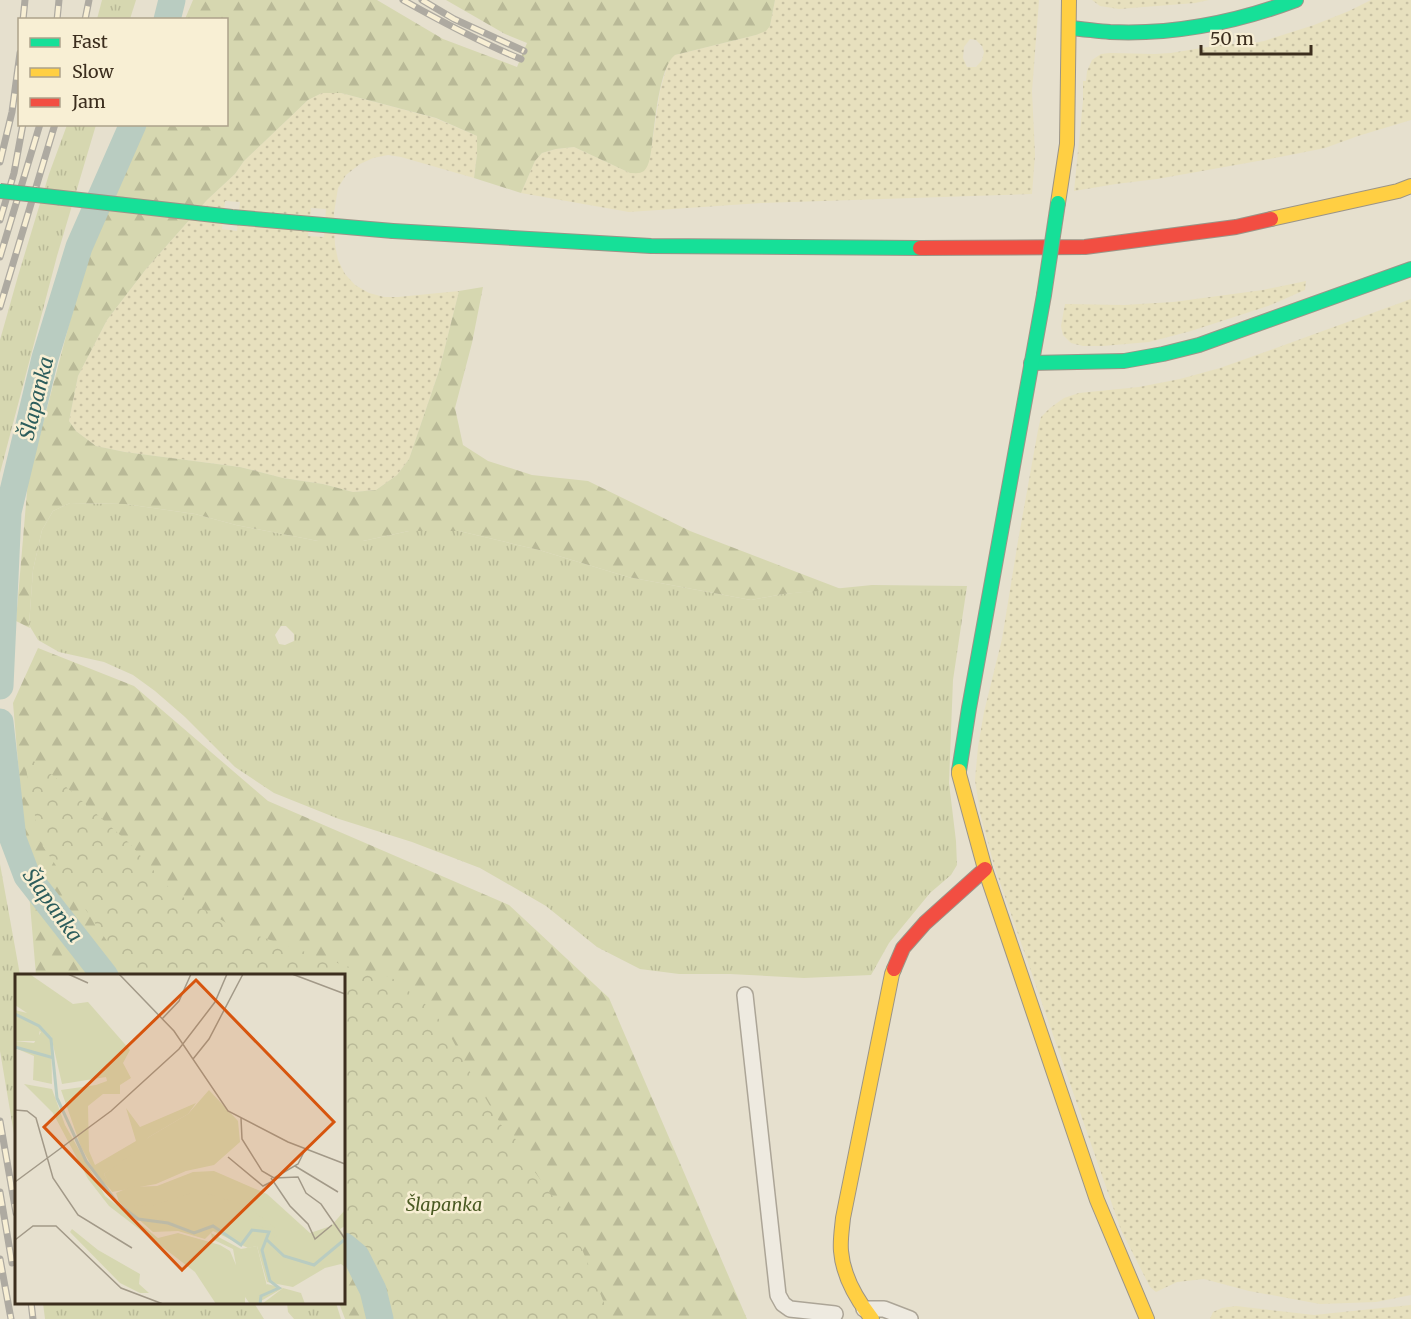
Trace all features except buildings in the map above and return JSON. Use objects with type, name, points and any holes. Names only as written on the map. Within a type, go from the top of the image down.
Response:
[{"type":"street","points":[[1069,0],[1067,144],[1044,295],[959,774],[985,868],[1097,1200],[1143,1317]]},
{"type":"street","points":[[1069,28],[1109,32],[1171,30],[1232,20],[1296,0]]},
{"type":"street","points":[[0,191],[232,217],[393,231],[651,246],[1010,248],[1085,247],[1236,227],[1398,191],[1411,186]]},
{"type":"street","points":[[1031,363],[1124,361],[1163,354],[1199,345],[1411,269]]},
{"type":"street","points":[[910,1319],[884,1309],[868,1314],[849,1281],[841,1253],[843,1218],[892,974],[903,948],[925,923],[985,868]]},
{"type":"street","points":[[745,995],[778,1294],[783,1304],[790,1309],[835,1316],[855,1294]]},
{"type":"shaded area","points":[[775,0],[1039,0],[1032,91],[1035,155],[1032,194],[761,203],[629,212],[521,193],[535,161],[542,153],[556,149],[574,147],[630,173],[650,157],[660,91],[672,57],[756,35],[770,26]],"holes":[[[970,39],[976,40],[984,52],[982,60],[976,67],[967,67],[963,58],[964,47]]]},
{"type":"shaded area","points":[[1092,0],[1209,0],[1119,9],[1100,6]]},
{"type":"shaded area","points":[[1371,0],[1411,0],[1411,120],[1325,148],[1157,179],[1074,191],[1083,81],[1086,81],[1092,60],[1101,54],[1171,53],[1226,44],[1249,44],[1264,41],[1314,25]]},
{"type":"shaded area","points":[[322,93],[341,93],[435,118],[477,136],[474,178],[388,155],[360,164],[346,175],[338,188],[334,213],[335,245],[338,260],[345,274],[355,285],[369,293],[384,297],[459,291],[439,371],[409,459],[397,475],[376,490],[353,492],[240,467],[96,446],[76,431],[69,421],[78,376],[107,320],[146,269],[207,200],[308,100]],"holes":[[[225,201],[240,202],[237,231],[222,229]],[[311,208],[326,209],[324,237],[308,236]]]},
{"type":"shaded area","points":[[1306,281],[1305,290],[1268,306],[1149,342],[1083,346],[1071,343],[1063,335],[1061,326],[1065,304],[1124,305],[1173,302],[1263,290]]},
{"type":"shaded area","points":[[1411,299],[1411,1295],[1376,1302],[1320,1304],[1249,1291],[1204,1279],[1177,1282],[1156,1292],[1150,1287],[1121,1230],[994,865],[980,813],[975,780],[984,712],[1002,639],[1041,417],[1064,398],[1079,393],[1139,387],[1220,368]]},
{"type":"shaded area","points":[[1411,1305],[1411,1319],[1210,1319],[1213,1312],[1236,1306],[1314,1315]]},
{"type":"green space","points":[[102,0],[136,0],[130,18],[97,18]]},
{"type":"green space","points":[[193,0],[377,0],[443,39],[517,67],[527,43],[505,34],[446,0],[775,0],[770,26],[766,31],[675,55],[670,61],[661,83],[649,162],[644,171],[639,173],[630,173],[574,147],[556,149],[542,153],[535,161],[521,193],[474,178],[477,136],[436,118],[341,93],[322,93],[308,100],[207,200],[146,269],[107,320],[78,376],[69,421],[76,431],[96,446],[240,467],[353,492],[376,490],[397,475],[409,459],[439,371],[459,291],[483,287],[472,343],[455,408],[463,445],[488,461],[532,475],[588,481],[690,531],[841,589],[783,594],[751,600],[628,577],[539,550],[459,531],[409,531],[363,541],[318,541],[236,525],[195,514],[125,504],[70,503],[53,511],[42,530],[33,570],[30,628],[16,621],[28,480],[85,264],[142,126],[228,126],[228,18],[185,18]]},
{"type":"green space","points":[[67,126],[96,126],[57,256],[0,473],[0,340],[49,174]]},
{"type":"green space","points":[[70,503],[125,504],[195,514],[236,525],[318,541],[363,541],[409,531],[459,531],[539,550],[628,577],[751,600],[783,594],[872,585],[967,586],[953,680],[949,783],[957,865],[951,875],[930,893],[889,943],[871,975],[804,978],[679,974],[640,969],[597,947],[546,906],[480,868],[412,842],[339,819],[274,793],[235,767],[185,717],[133,675],[104,662],[59,652],[38,640],[29,625],[33,570],[42,530],[53,511]],"holes":[[[281,626],[286,626],[294,634],[294,641],[285,645],[279,644],[275,635]]]},
{"type":"green space","points":[[38,648],[134,686],[268,801],[509,905],[609,998],[747,1319],[345,1319],[339,1304],[345,1304],[345,974],[36,974],[13,703]]},
{"type":"green space","name":"Šlapanka","points":[[23,753],[56,778],[129,843],[171,890],[235,928],[355,969],[392,978],[425,1004],[445,1026],[506,1133],[510,1129],[529,1164],[570,1220],[609,1315],[608,1319],[394,1319],[382,1286],[372,1267],[369,1270],[345,1242],[345,974],[129,974],[40,842]]},
{"type":"green space","points":[[0,864],[20,974],[15,974],[15,1140],[0,1051]]},
{"type":"green space","points":[[43,1304],[255,1304],[264,1319],[45,1319]]},
{"type":"green space","points":[[287,1304],[336,1304],[341,1319],[294,1319],[288,1312]]},
{"type":"waterway","name":"Šlapanka","points":[[168,18],[172,0]]},
{"type":"waterway","name":"Šlapanka","points":[[0,686],[8,512],[45,358],[79,247],[132,126]]},
{"type":"waterway","name":"Šlapanka","points":[[0,722],[13,839],[27,876],[103,974]]},
{"type":"waterway","name":"Šlapanka","points":[[345,1247],[356,1256],[373,1290],[380,1319]]},
{"type":"railway","points":[[23,18],[25,0]]},
{"type":"railway","points":[[57,18],[59,0]]},
{"type":"railway","points":[[85,18],[89,0]]},
{"type":"railway","points":[[403,0],[521,59]]},
{"type":"railway","points":[[422,0],[454,19],[524,51]]},
{"type":"railway","points":[[0,162],[12,112],[18,68]]},
{"type":"railway","points":[[0,220],[14,173],[23,126]]},
{"type":"railway","points":[[0,257],[39,126]]},
{"type":"railway","points":[[0,307],[54,126]]},
{"type":"railway","points":[[0,1121],[15,1207]]},
{"type":"railway","points":[[0,1192],[12,1263]]},
{"type":"railway","points":[[0,1259],[11,1319]]},
{"type":"railway","points":[[31,1304],[33,1319]]},
{"type":"traffic: fast","points":[[1069,28],[1110,32],[1181,29],[1228,21],[1296,0]]},
{"type":"traffic: fast","points":[[0,191],[232,217],[393,231]]},
{"type":"traffic: fast","points":[[1044,295],[1058,203]]},
{"type":"traffic: fast","points":[[393,231],[651,246],[920,248]]},
{"type":"traffic: fast","points":[[1031,363],[1124,361],[1163,354],[1199,345],[1411,269]]},
{"type":"traffic: fast","points":[[959,771],[1044,295]]},
{"type":"traffic: slow","points":[[1058,203],[1067,144],[1069,0]]},
{"type":"traffic: slow","points":[[1271,219],[1398,191],[1411,186]]},
{"type":"traffic: slow","points":[[959,771],[985,869],[1097,1200],[1147,1319]]},
{"type":"traffic: slow","points":[[872,1319],[856,1296],[848,1278],[842,1260],[841,1239],[843,1218],[894,969]]},
{"type":"traffic: jam","points":[[920,248],[1085,247],[1236,227],[1271,219]]},
{"type":"traffic: jam","points":[[894,969],[903,948],[925,923],[985,869]]}]
